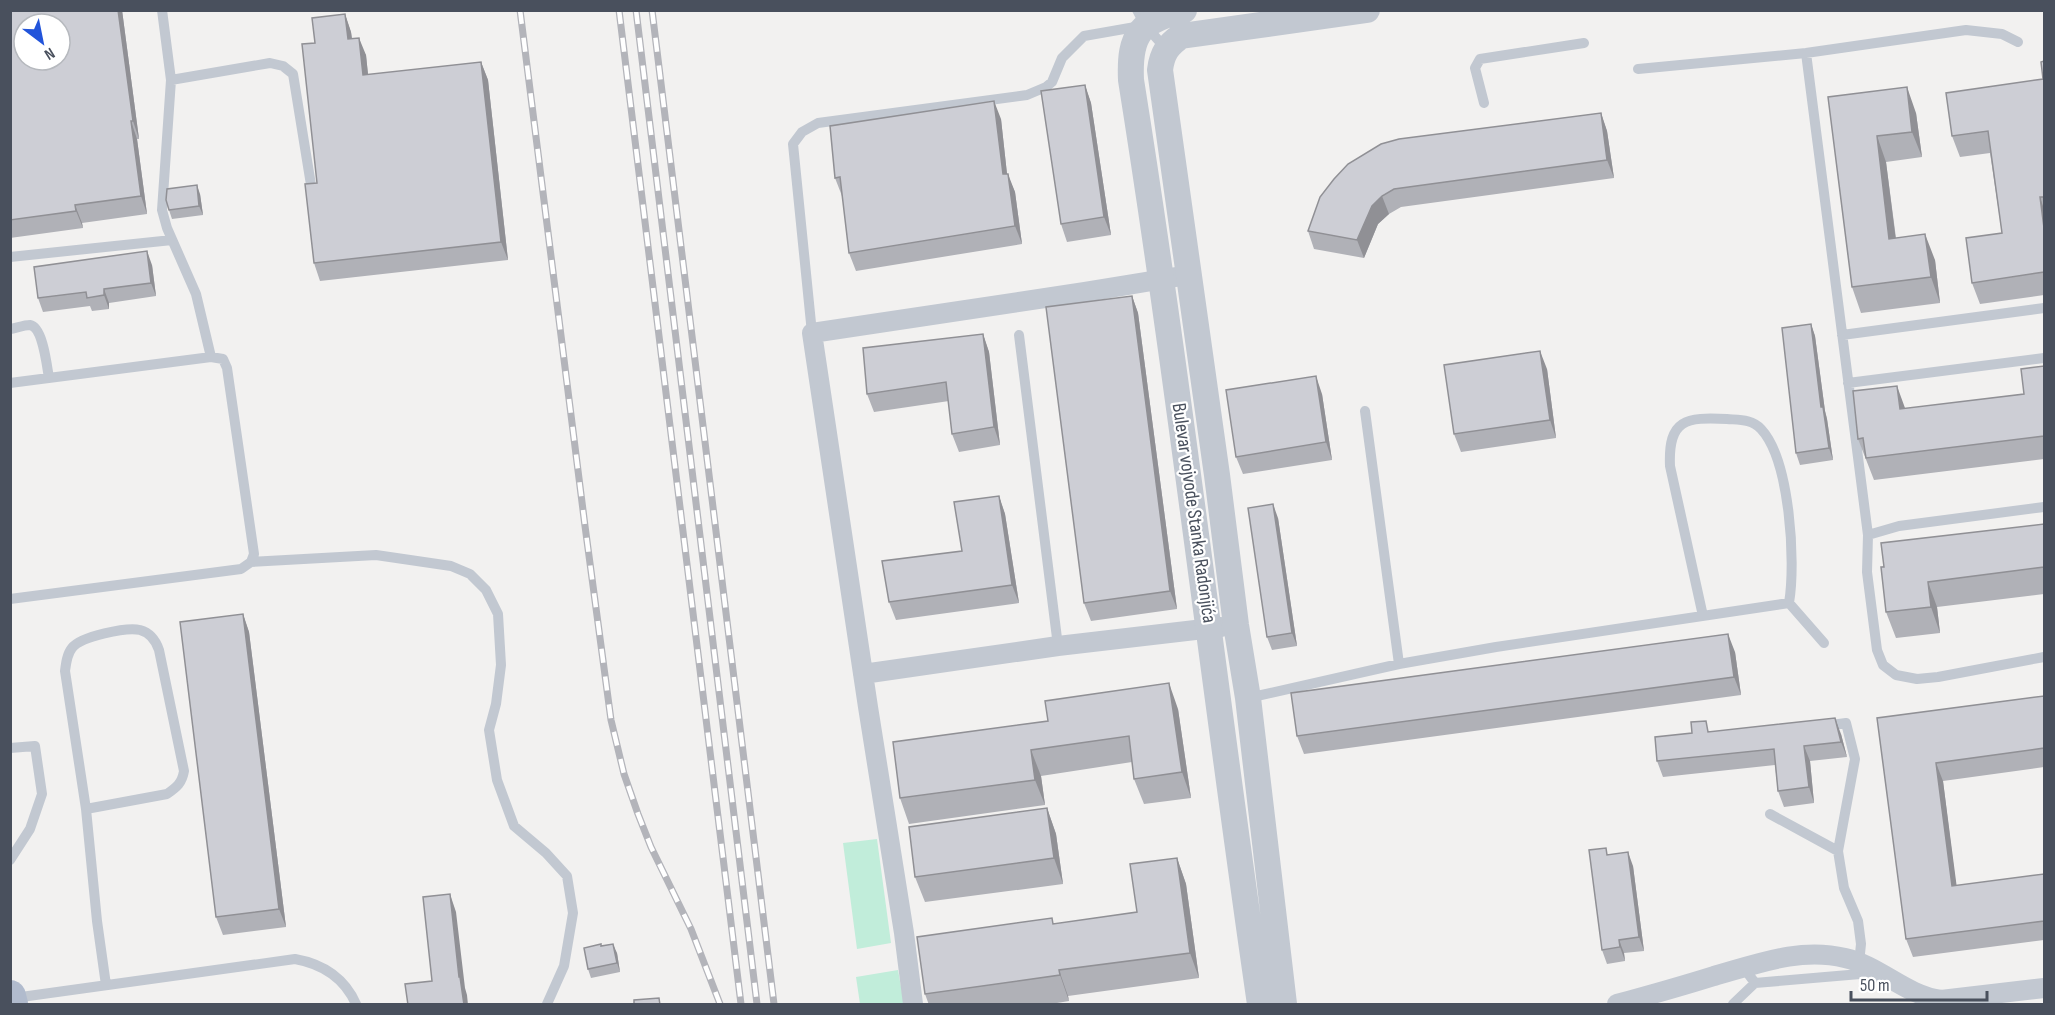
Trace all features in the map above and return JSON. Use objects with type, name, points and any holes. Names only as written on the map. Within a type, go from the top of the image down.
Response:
[{"type":"main road","points":[[11,998],[12,1005]]},
{"type":"street","points":[[1141,18],[1159,17],[1184,10]]},
{"type":"street","points":[[1166,49],[1181,36],[1196,33],[1367,10]]},
{"type":"street","name":"Bulevar vojvode Stanka Radonjića","points":[[1141,18],[1132,47],[1131,80],[1161,280],[1260,1005]]},
{"type":"street","name":"Bulevar vojvode Stanka Radonjića","points":[[1166,49],[1161,58],[1160,70],[1248,698],[1284,1005]]},
{"type":"street","points":[[913,1005],[904,933],[812,333],[1188,275]]},
{"type":"street","points":[[863,674],[1058,646],[1236,625]]},
{"type":"street","points":[[1617,1005],[1749,975],[1791,956],[1816,954],[1859,963],[1881,972],[1927,1001],[2044,988]]},
{"type":"lane","points":[[162,10],[171,80],[162,210],[172,240],[196,294],[211,357]]},
{"type":"lane","points":[[812,333],[793,144],[802,132],[818,123],[1027,95],[1052,82],[1062,58],[1084,36],[1141,18],[1166,49]]},
{"type":"lane","points":[[1638,69],[1806,53],[1966,30],[2002,34],[2018,42]]},
{"type":"lane","points":[[1484,103],[1475,68],[1480,59],[1584,43]]},
{"type":"lane","points":[[1806,53],[1868,534],[1867,572],[1877,650],[1883,665],[1896,675],[1917,679],[2044,657]]},
{"type":"lane","points":[[171,80],[270,63],[282,66],[293,74],[312,191]]},
{"type":"lane","points":[[10,257],[172,240]]},
{"type":"lane","points":[[1842,335],[2044,308]]},
{"type":"lane","points":[[10,328],[30,325],[35,328],[40,335],[49,378]]},
{"type":"lane","points":[[1019,335],[1058,646]]},
{"type":"lane","points":[[10,383],[211,357],[223,359],[228,368],[254,554],[250,562],[241,569],[10,599]]},
{"type":"lane","points":[[1848,383],[2044,358]]},
{"type":"lane","points":[[1365,411],[1399,664]]},
{"type":"lane","points":[[1703,616],[1670,466],[1671,440],[1686,422],[1698,417],[1746,420],[1762,430],[1770,442],[1785,483],[1792,570],[1789,603],[1824,643]]},
{"type":"lane","points":[[1868,534],[1899,526],[2044,507]]},
{"type":"lane","points":[[250,562],[376,555],[451,567],[470,574],[486,590],[498,614],[501,665],[496,704],[489,730],[497,780],[514,826],[546,853],[567,876],[573,913],[564,966],[548,1005]]},
{"type":"lane","points":[[1248,698],[1399,664],[1496,647],[1789,603]]},
{"type":"lane","points":[[86,809],[167,794],[177,788],[183,780],[184,771],[159,650],[148,633],[138,629],[92,636],[80,641],[72,648],[65,671],[86,809],[106,985]]},
{"type":"lane","points":[[1813,727],[1846,723],[1856,759],[1838,851],[1844,888],[1858,921],[1861,944],[1859,963]]},
{"type":"lane","points":[[10,748],[35,746],[42,794],[30,829],[10,860]]},
{"type":"lane","points":[[1770,814],[1838,851]]},
{"type":"lane","points":[[11,998],[295,959],[310,962],[334,975],[352,995],[356,1005]]},
{"type":"lane","points":[[1733,1005],[1749,975],[1881,972]]},
{"type":"green space","points":[[877,839],[891,943],[857,949],[843,843]]},
{"type":"green space","points":[[898,970],[904,1004],[860,1004],[856,977]]},
{"type":"building","points":[[10,10],[118,10],[141,196],[75,205],[76,211],[10,220]]},
{"type":"building","points":[[345,14],[348,39],[359,38],[363,75],[481,62],[501,242],[314,263],[305,184],[317,183],[302,44],[315,43],[312,18]]},
{"type":"building","points":[[2044,61],[2044,197],[2040,197],[2044,228],[2044,272],[1972,283],[1966,238],[2002,233],[1988,131],[1952,136],[1946,93],[2043,79],[2041,62]]},
{"type":"building","points":[[1085,85],[1104,217],[1061,224],[1041,91]]},
{"type":"building","points":[[1907,87],[1912,132],[1877,136],[1889,239],[1925,234],[1931,277],[1852,287],[1828,97]]},
{"type":"building","points":[[994,101],[1003,174],[1008,174],[1015,226],[849,253],[840,177],[835,178],[830,126]]},
{"type":"building","points":[[1601,113],[1607,160],[1394,189],[1372,206],[1357,240],[1308,231],[1320,197],[1334,179],[1348,164],[1381,144],[1399,139]]},
{"type":"building","points":[[197,185],[199,206],[169,210],[166,200],[167,189]]},
{"type":"building","points":[[147,251],[151,283],[104,289],[104,295],[87,298],[86,292],[38,298],[34,267]]},
{"type":"building","points":[[1132,296],[1170,591],[1084,603],[1046,307]]},
{"type":"building","points":[[1811,324],[1821,407],[1823,407],[1829,448],[1796,453],[1782,328]]},
{"type":"building","points":[[983,334],[994,427],[952,434],[946,382],[867,394],[863,348]]},
{"type":"building","points":[[1540,351],[1550,420],[1454,434],[1444,365]]},
{"type":"building","points":[[2044,366],[2044,436],[1866,458],[1863,438],[1858,439],[1853,391],[1897,386],[1900,409],[2024,394],[2021,369]]},
{"type":"building","points":[[1316,376],[1326,442],[1236,457],[1226,390]]},
{"type":"building","points":[[999,496],[1012,585],[889,602],[882,561],[962,551],[954,502]]},
{"type":"building","points":[[1273,504],[1292,633],[1267,637],[1248,508]]},
{"type":"building","points":[[2044,524],[2044,567],[1928,582],[1931,607],[1886,612],[1881,543]]},
{"type":"building","points":[[243,614],[279,909],[216,917],[180,622]]},
{"type":"building","points":[[1728,634],[1734,677],[1297,736],[1291,693]]},
{"type":"building","points":[[1169,683],[1182,772],[1134,779],[1129,736],[1031,750],[1035,780],[900,798],[893,742],[1048,721],[1045,701]]},
{"type":"building","points":[[2044,696],[2044,748],[1936,763],[1952,886],[2044,874],[2044,921],[1906,939],[1877,718]]},
{"type":"building","points":[[1835,718],[1841,742],[1804,746],[1809,787],[1778,791],[1774,749],[1657,761],[1655,737],[1692,733],[1691,722],[1706,721],[1708,732]]},
{"type":"building","points":[[1047,808],[1054,858],[915,877],[909,827]]},
{"type":"building","points":[[1606,848],[1607,855],[1628,852],[1639,937],[1619,940],[1620,947],[1602,950],[1589,850]]},
{"type":"building","points":[[1177,858],[1190,953],[1059,970],[1060,975],[925,994],[917,937],[1052,918],[1053,924],[1137,912],[1130,864]]},
{"type":"building","points":[[450,894],[464,1005],[408,1005],[405,984],[432,981],[423,897]]},
{"type":"building","points":[[601,944],[601,946],[613,944],[617,963],[588,969],[584,948]]},
{"type":"building","points":[[659,998],[660,1005],[634,1005],[634,1000]]},
{"type":"railway","points":[[520,10],[611,720],[624,774],[638,814],[651,847],[691,929],[720,1004]]},
{"type":"railway","points":[[619,10],[741,1004]]},
{"type":"railway","points":[[636,10],[757,1004]]},
{"type":"railway","points":[[652,10],[774,1004]]}]
